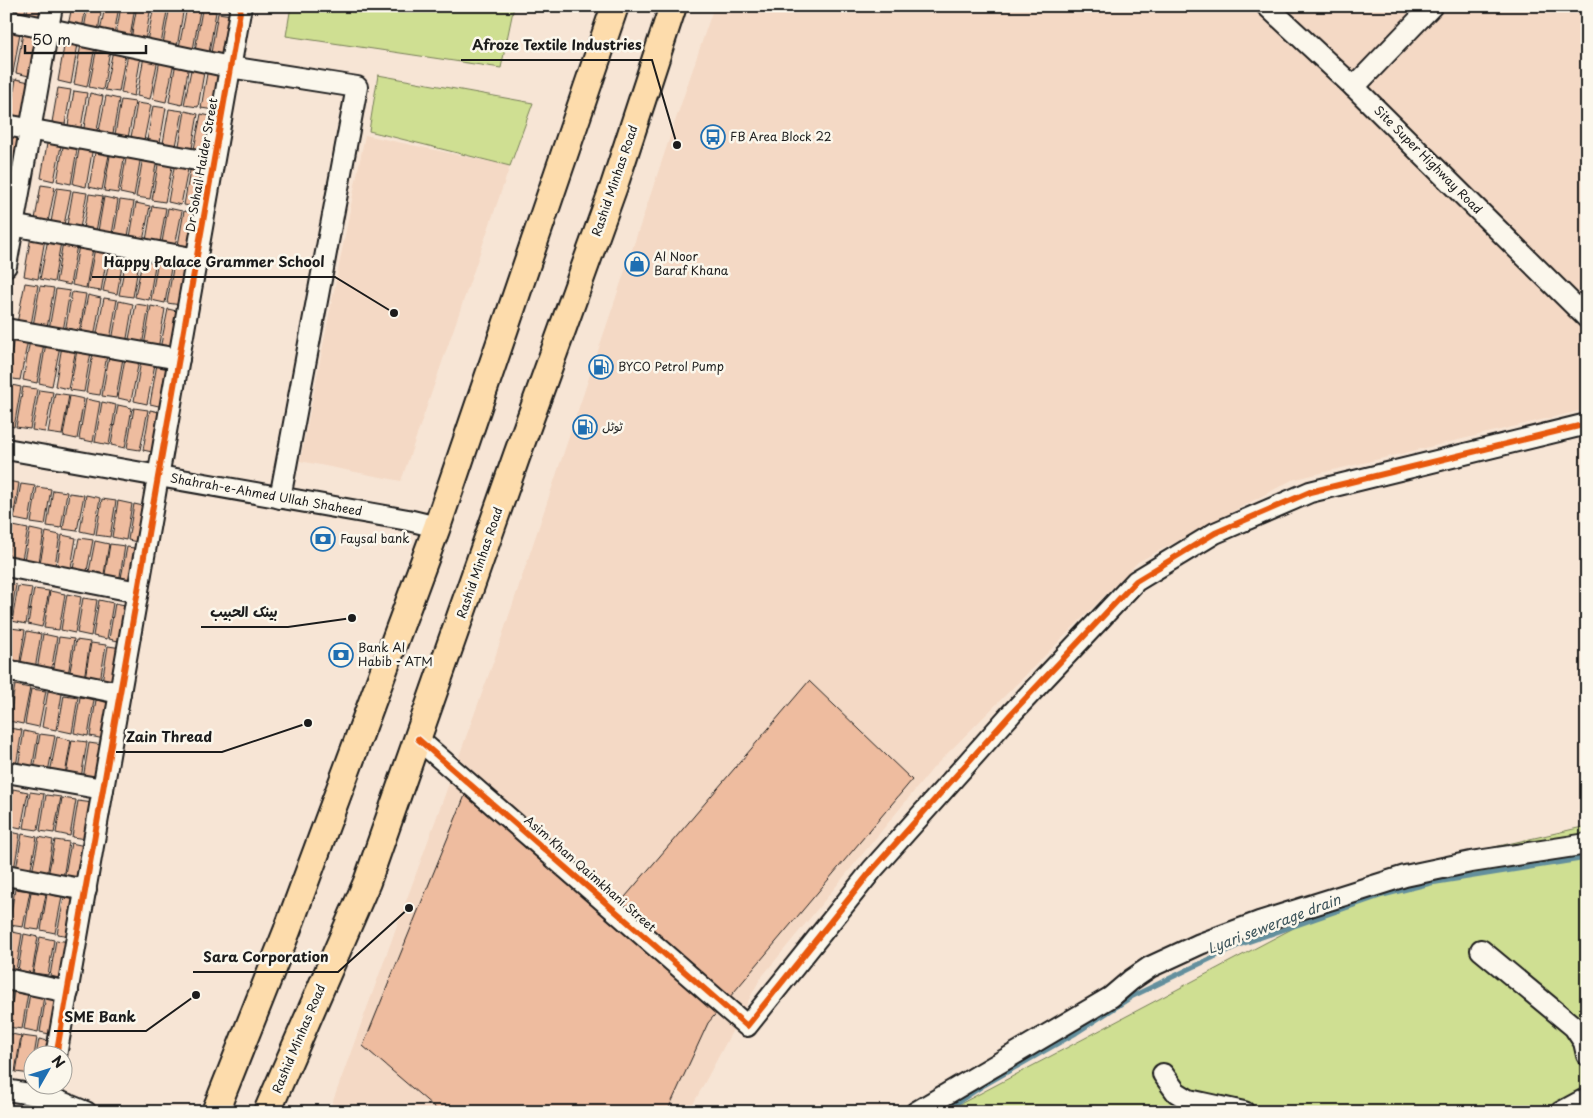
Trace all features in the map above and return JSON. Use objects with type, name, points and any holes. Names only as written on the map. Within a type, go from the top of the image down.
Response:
[{"type":"main road","points":[[214,1112],[288,931],[437,527],[615,6]]},
{"type":"main road","name":"Rashid Minhas Road","points":[[267,1112],[367,882],[520,445],[614,186],[673,6]]},
{"type":"street","points":[[6,266],[10,225],[30,130],[52,6]]},
{"type":"street","name":"Dr Sohail Haider Street","points":[[58,1046],[241,6]]},
{"type":"street","name":"Site Super Highway Road","points":[[1267,6],[1354,87],[1587,318]]},
{"type":"street","points":[[1354,87],[1432,6]]},
{"type":"street","points":[[6,20],[230,67],[358,87],[280,498]]},
{"type":"street","points":[[6,125],[213,163]]},
{"type":"street","points":[[10,225],[196,259]]},
{"type":"street","points":[[6,329],[179,359]]},
{"type":"street","name":"Asim Khan Qaimkhani Street","points":[[418,739],[747,1026],[872,870],[1011,714],[1136,581],[1214,534],[1310,492],[1587,424]]},
{"type":"street","name":"Shahrah-e-Ahmed Ullah Shaheed","points":[[6,449],[408,520],[437,527]]},
{"type":"street","points":[[6,566],[138,592]]},
{"type":"street","points":[[6,670],[120,692]]},
{"type":"street","points":[[6,772],[103,789]]},
{"type":"street","points":[[916,1112],[1111,997],[1150,967],[1200,944],[1258,922],[1405,876],[1471,862],[1587,844]]},
{"type":"street","points":[[6,876],[86,890]]},
{"type":"street","points":[[1481,950],[1574,1027],[1584,1042],[1587,1055]]},
{"type":"street","points":[[6,979],[68,992]]},
{"type":"street","points":[[1163,1074],[1176,1092],[1188,1100],[1244,1112]]},
{"type":"street","points":[[6,1090],[22,1090]]},
{"type":"street","points":[[59,1096],[86,1112]]},
{"type":"street","points":[[1561,1112],[1587,1098]]},
{"type":"shaded area","points":[[714,6],[1587,6],[1587,409],[1292,480],[1138,562],[934,767],[760,979],[689,1112],[329,1112],[493,663]]},
{"type":"shaded area","points":[[365,135],[510,166],[401,481],[300,461]]},
{"type":"green space","points":[[291,6],[514,6],[501,68],[286,36]]},
{"type":"green space","points":[[378,75],[533,103],[510,166],[369,131]]},
{"type":"green space","points":[[1587,826],[1587,1112],[945,1112],[1411,866]]},
{"type":"building","points":[[12,6],[26,6],[24,18],[10,15]]},
{"type":"building","points":[[28,6],[43,6],[40,21],[26,18]]},
{"type":"building","points":[[72,6],[86,6],[82,29],[68,26]]},
{"type":"building","points":[[88,6],[102,6],[98,32],[84,29]]},
{"type":"building","points":[[105,6],[119,6],[114,35],[100,32]]},
{"type":"building","points":[[121,6],[135,6],[130,38],[116,35]]},
{"type":"building","points":[[137,6],[151,6],[145,41],[131,39]]},
{"type":"building","points":[[154,6],[168,6],[161,44],[147,41]]},
{"type":"building","points":[[170,6],[184,7],[177,47],[163,44]]},
{"type":"building","points":[[187,7],[200,10],[193,50],[179,47]]},
{"type":"building","points":[[202,10],[216,12],[209,53],[195,50]]},
{"type":"building","points":[[218,13],[232,15],[225,55],[211,53]]},
{"type":"building","points":[[7,30],[20,33],[13,73],[6,71]]},
{"type":"building","points":[[23,33],[37,36],[29,76],[16,73]]},
{"type":"building","points":[[65,41],[78,44],[71,84],[58,81]]},
{"type":"building","points":[[81,44],[95,47],[87,87],[74,84]]},
{"type":"building","points":[[97,47],[110,50],[103,90],[89,87]]},
{"type":"building","points":[[113,50],[126,52],[119,92],[105,90]]},
{"type":"building","points":[[128,53],[141,56],[134,96],[121,93]]},
{"type":"building","points":[[144,56],[158,59],[150,99],[137,96]]},
{"type":"building","points":[[160,59],[174,62],[166,102],[153,99]]},
{"type":"building","points":[[176,62],[189,65],[182,105],[169,102]]},
{"type":"building","points":[[192,65],[205,67],[198,107],[184,105]]},
{"type":"building","points":[[208,68],[221,70],[214,110],[201,108]]},
{"type":"building","points":[[6,78],[14,79],[6,119]]},
{"type":"building","points":[[16,79],[29,82],[22,122],[9,120]]},
{"type":"building","points":[[58,88],[71,90],[64,130],[51,128]]},
{"type":"building","points":[[74,91],[87,93],[80,133],[67,131]]},
{"type":"building","points":[[90,93],[103,96],[96,136],[83,133]]},
{"type":"building","points":[[106,96],[119,99],[112,139],[98,136]]},
{"type":"building","points":[[121,100],[135,102],[127,143],[114,140]]},
{"type":"building","points":[[137,103],[151,105],[143,145],[130,143]]},
{"type":"building","points":[[153,106],[166,108],[159,148],[146,146]]},
{"type":"building","points":[[169,109],[183,111],[175,151],[162,149]]},
{"type":"building","points":[[185,111],[198,114],[191,154],[178,151]]},
{"type":"building","points":[[201,114],[214,117],[207,157],[193,154]]},
{"type":"building","points":[[6,130],[20,133],[13,173],[6,172]]},
{"type":"building","points":[[48,138],[62,141],[54,181],[41,178]]},
{"type":"building","points":[[64,141],[78,144],[71,184],[57,181]]},
{"type":"building","points":[[80,144],[93,147],[86,187],[73,184]]},
{"type":"building","points":[[96,147],[110,150],[102,190],[89,187]]},
{"type":"building","points":[[111,150],[125,153],[118,193],[104,191]]},
{"type":"building","points":[[127,153],[141,156],[134,196],[120,193]]},
{"type":"building","points":[[143,157],[157,159],[150,199],[136,197]]},
{"type":"building","points":[[159,159],[173,162],[165,202],[152,200]]},
{"type":"building","points":[[175,162],[189,164],[181,205],[168,202]]},
{"type":"building","points":[[191,165],[205,167],[197,207],[184,205]]},
{"type":"building","points":[[6,178],[13,179],[6,215]]},
{"type":"building","points":[[41,185],[55,187],[47,227],[34,225]]},
{"type":"building","points":[[57,188],[71,190],[63,230],[50,228]]},
{"type":"building","points":[[73,191],[87,193],[79,233],[66,231]]},
{"type":"building","points":[[89,194],[103,196],[95,236],[82,234]]},
{"type":"building","points":[[104,197],[118,200],[111,240],[97,237]]},
{"type":"building","points":[[120,200],[134,202],[127,242],[113,240]]},
{"type":"building","points":[[136,203],[150,206],[142,246],[129,243]]},
{"type":"building","points":[[152,206],[166,208],[159,248],[145,246]]},
{"type":"building","points":[[168,208],[182,211],[174,251],[161,248]]},
{"type":"building","points":[[184,211],[198,214],[190,254],[177,251]]},
{"type":"building","points":[[31,236],[45,239],[38,279],[24,276]]},
{"type":"building","points":[[48,239],[61,242],[54,282],[40,279]]},
{"type":"building","points":[[63,242],[77,245],[70,285],[56,282]]},
{"type":"building","points":[[79,245],[93,248],[86,288],[72,285]]},
{"type":"building","points":[[95,248],[108,251],[101,291],[87,289]]},
{"type":"building","points":[[111,251],[124,254],[117,294],[103,291]]},
{"type":"building","points":[[127,255],[140,257],[133,297],[119,295]]},
{"type":"building","points":[[143,257],[156,260],[149,300],[135,297]]},
{"type":"building","points":[[158,260],[172,262],[165,303],[151,300]]},
{"type":"building","points":[[174,263],[188,265],[181,305],[167,303]]},
{"type":"building","points":[[25,283],[38,285],[31,325],[17,323]]},
{"type":"building","points":[[40,286],[54,288],[47,328],[33,326]]},
{"type":"building","points":[[56,289],[70,291],[63,331],[49,329]]},
{"type":"building","points":[[72,292],[86,294],[79,334],[65,332]]},
{"type":"building","points":[[88,295],[101,298],[94,338],[80,335]]},
{"type":"building","points":[[104,298],[117,300],[110,340],[96,338]]},
{"type":"building","points":[[119,301],[133,304],[126,344],[112,341]]},
{"type":"building","points":[[136,304],[149,306],[142,346],[128,344]]},
{"type":"building","points":[[151,306],[165,309],[158,349],[144,346]]},
{"type":"building","points":[[168,309],[181,312],[174,352],[160,349]]},
{"type":"building","points":[[14,337],[28,340],[20,380],[7,378]]},
{"type":"building","points":[[30,340],[44,343],[37,383],[23,380]]},
{"type":"building","points":[[46,343],[60,346],[52,386],[39,383]]},
{"type":"building","points":[[62,346],[76,349],[68,389],[55,386]]},
{"type":"building","points":[[77,350],[91,352],[84,392],[70,390]]},
{"type":"building","points":[[93,353],[107,355],[100,395],[86,393]]},
{"type":"building","points":[[109,356],[123,358],[116,398],[102,396]]},
{"type":"building","points":[[125,358],[139,361],[131,401],[118,398]]},
{"type":"building","points":[[141,361],[155,364],[147,404],[134,401]]},
{"type":"building","points":[[157,364],[171,367],[163,407],[150,404]]},
{"type":"building","points":[[7,384],[21,387],[14,427],[6,425]]},
{"type":"building","points":[[23,387],[37,389],[30,429],[16,427]]},
{"type":"building","points":[[39,390],[53,392],[45,432],[32,430]]},
{"type":"building","points":[[55,393],[69,395],[62,435],[48,433]]},
{"type":"building","points":[[70,396],[84,399],[77,439],[63,436]]},
{"type":"building","points":[[86,399],[100,402],[93,442],[79,439]]},
{"type":"building","points":[[102,402],[116,405],[109,445],[95,442]]},
{"type":"building","points":[[118,405],[132,408],[125,448],[111,445]]},
{"type":"building","points":[[134,408],[148,410],[140,450],[127,448]]},
{"type":"building","points":[[150,410],[164,413],[157,453],[143,450]]},
{"type":"building","points":[[6,481],[19,483],[13,519],[6,518]]},
{"type":"building","points":[[21,484],[35,486],[29,522],[14,519]]},
{"type":"building","points":[[37,487],[51,489],[45,525],[31,523]]},
{"type":"building","points":[[53,490],[67,492],[61,528],[47,526]]},
{"type":"building","points":[[69,493],[84,495],[77,531],[63,529]]},
{"type":"building","points":[[86,495],[100,498],[94,534],[80,531]]},
{"type":"building","points":[[102,499],[116,501],[110,537],[96,535]]},
{"type":"building","points":[[118,501],[132,504],[126,540],[112,537]]},
{"type":"building","points":[[134,504],[148,507],[142,543],[128,540]]},
{"type":"building","points":[[6,525],[11,526],[6,553]]},
{"type":"building","points":[[13,526],[28,529],[21,564],[7,562]]},
{"type":"building","points":[[30,529],[44,532],[38,568],[23,565]]},
{"type":"building","points":[[46,532],[60,535],[54,571],[39,568]]},
{"type":"building","points":[[62,535],[76,538],[70,574],[56,571]]},
{"type":"building","points":[[79,538],[93,540],[86,576],[72,574]]},
{"type":"building","points":[[95,541],[109,544],[103,580],[88,577]]},
{"type":"building","points":[[110,544],[125,546],[119,582],[104,580]]},
{"type":"building","points":[[127,547],[141,549],[135,585],[120,583]]},
{"type":"building","points":[[6,583],[16,585],[10,621],[6,620]]},
{"type":"building","points":[[18,586],[32,588],[26,624],[12,621]]},
{"type":"building","points":[[34,589],[49,591],[42,627],[28,624]]},
{"type":"building","points":[[50,591],[65,594],[59,630],[44,628]]},
{"type":"building","points":[[67,594],[81,597],[75,633],[61,630]]},
{"type":"building","points":[[83,598],[97,600],[91,636],[77,633]]},
{"type":"building","points":[[99,600],[113,603],[107,639],[93,636]]},
{"type":"building","points":[[115,603],[130,606],[123,642],[109,639]]},
{"type":"building","points":[[11,628],[25,630],[19,667],[6,664],[6,653]]},
{"type":"building","points":[[27,631],[41,634],[35,669],[20,667]]},
{"type":"building","points":[[43,634],[57,637],[51,672],[37,670]]},
{"type":"building","points":[[59,637],[74,639],[68,675],[53,673]]},
{"type":"building","points":[[76,640],[90,642],[84,679],[69,676]]},
{"type":"building","points":[[91,643],[106,645],[100,681],[85,678]]},
{"type":"building","points":[[108,646],[122,648],[116,684],[102,682]]},
{"type":"building","points":[[809,681],[912,780],[708,1023],[667,1112],[440,1112],[363,1046],[468,788],[614,910]]},
{"type":"building","points":[[6,684],[13,685],[7,721],[6,721]]},
{"type":"building","points":[[15,685],[30,688],[23,724],[9,721]]},
{"type":"building","points":[[31,689],[46,691],[39,727],[25,724]]},
{"type":"building","points":[[48,691],[62,694],[56,730],[42,727]]},
{"type":"building","points":[[64,695],[78,697],[72,733],[58,730]]},
{"type":"building","points":[[80,697],[94,700],[88,736],[74,733]]},
{"type":"building","points":[[96,700],[110,703],[104,739],[90,736]]},
{"type":"building","points":[[8,728],[22,730],[16,766],[6,765]]},
{"type":"building","points":[[24,731],[38,734],[32,770],[18,767]]},
{"type":"building","points":[[40,734],[55,736],[48,772],[34,770]]},
{"type":"building","points":[[57,737],[71,740],[65,775],[50,773]]},
{"type":"building","points":[[72,740],[87,742],[81,778],[66,775]]},
{"type":"building","points":[[89,743],[103,745],[97,781],[83,779]]},
{"type":"building","points":[[6,787],[12,788],[6,818]]},
{"type":"building","points":[[13,789],[28,792],[21,828],[7,825]]},
{"type":"building","points":[[30,792],[44,794],[38,830],[24,828]]},
{"type":"building","points":[[46,795],[61,797],[54,833],[40,831]]},
{"type":"building","points":[[62,798],[76,800],[70,836],[56,833]]},
{"type":"building","points":[[78,801],[93,803],[86,839],[72,837]]},
{"type":"building","points":[[6,831],[20,834],[14,870],[6,869]]},
{"type":"building","points":[[22,834],[37,837],[30,873],[16,870]]},
{"type":"building","points":[[39,837],[53,840],[47,876],[32,873]]},
{"type":"building","points":[[55,840],[69,842],[63,878],[48,876]]},
{"type":"building","points":[[71,843],[85,846],[79,881],[64,879]]},
{"type":"building","points":[[6,887],[13,888],[7,924],[6,924]]},
{"type":"building","points":[[15,889],[30,891],[23,927],[9,925]]},
{"type":"building","points":[[31,892],[46,894],[39,930],[25,928]]},
{"type":"building","points":[[47,894],[62,897],[55,933],[41,930]]},
{"type":"building","points":[[64,898],[78,900],[71,936],[57,934]]},
{"type":"building","points":[[8,931],[22,934],[16,970],[6,968]]},
{"type":"building","points":[[24,934],[38,937],[32,973],[18,970]]},
{"type":"building","points":[[40,937],[54,940],[48,975],[33,973]]},
{"type":"building","points":[[56,940],[70,942],[64,979],[50,976]]},
{"type":"building","points":[[6,989],[12,990],[6,1024]]},
{"type":"building","points":[[14,991],[28,993],[22,1029],[8,1027]]},
{"type":"building","points":[[30,993],[44,996],[38,1032],[24,1029]]},
{"type":"building","points":[[46,996],[61,999],[54,1035],[40,1032]]},
{"type":"building","points":[[7,1033],[21,1036],[15,1072],[6,1070]]},
{"type":"building","points":[[22,1036],[37,1038],[36,1046],[22,1046],[22,1073],[16,1072]]},
{"type":"building","points":[[39,1039],[53,1042],[52,1046],[38,1046]]},
{"type":"waterway","name":"Lyari sewerage drain","points":[[943,1112],[984,1085],[1076,1033],[1133,996],[1239,945],[1383,895],[1431,883],[1587,858]]},
{"type":"cycle path","points":[[58,1046],[241,6]]},
{"type":"cycle path","points":[[418,739],[747,1026],[872,870],[1011,714],[1136,581],[1215,533],[1310,492],[1587,424]]},
{"type":"place","name":"FB Area Block 22","points":[[713,137]]},
{"type":"place","name":"Afroze Textile Industries","points":[[677,145]]},
{"type":"place","name":"Al Noor Baraf Khana","points":[[637,264]]},
{"type":"place","name":"Happy Palace Grammer School","points":[[394,313]]},
{"type":"place","name":"BYCO Petrol Pump","points":[[601,367]]},
{"type":"place","name":"ٹوٹل","points":[[585,427]]},
{"type":"place","name":"Faysal bank","points":[[323,539]]},
{"type":"place","name":"بينک الحبيب","points":[[352,618]]},
{"type":"place","name":"Bank Al Habib - ATM","points":[[341,655]]},
{"type":"place","name":"Zain Thread","points":[[308,723]]},
{"type":"place","name":"Sara Corporation","points":[[409,908]]},
{"type":"place","name":"SME Bank","points":[[196,995]]}]
